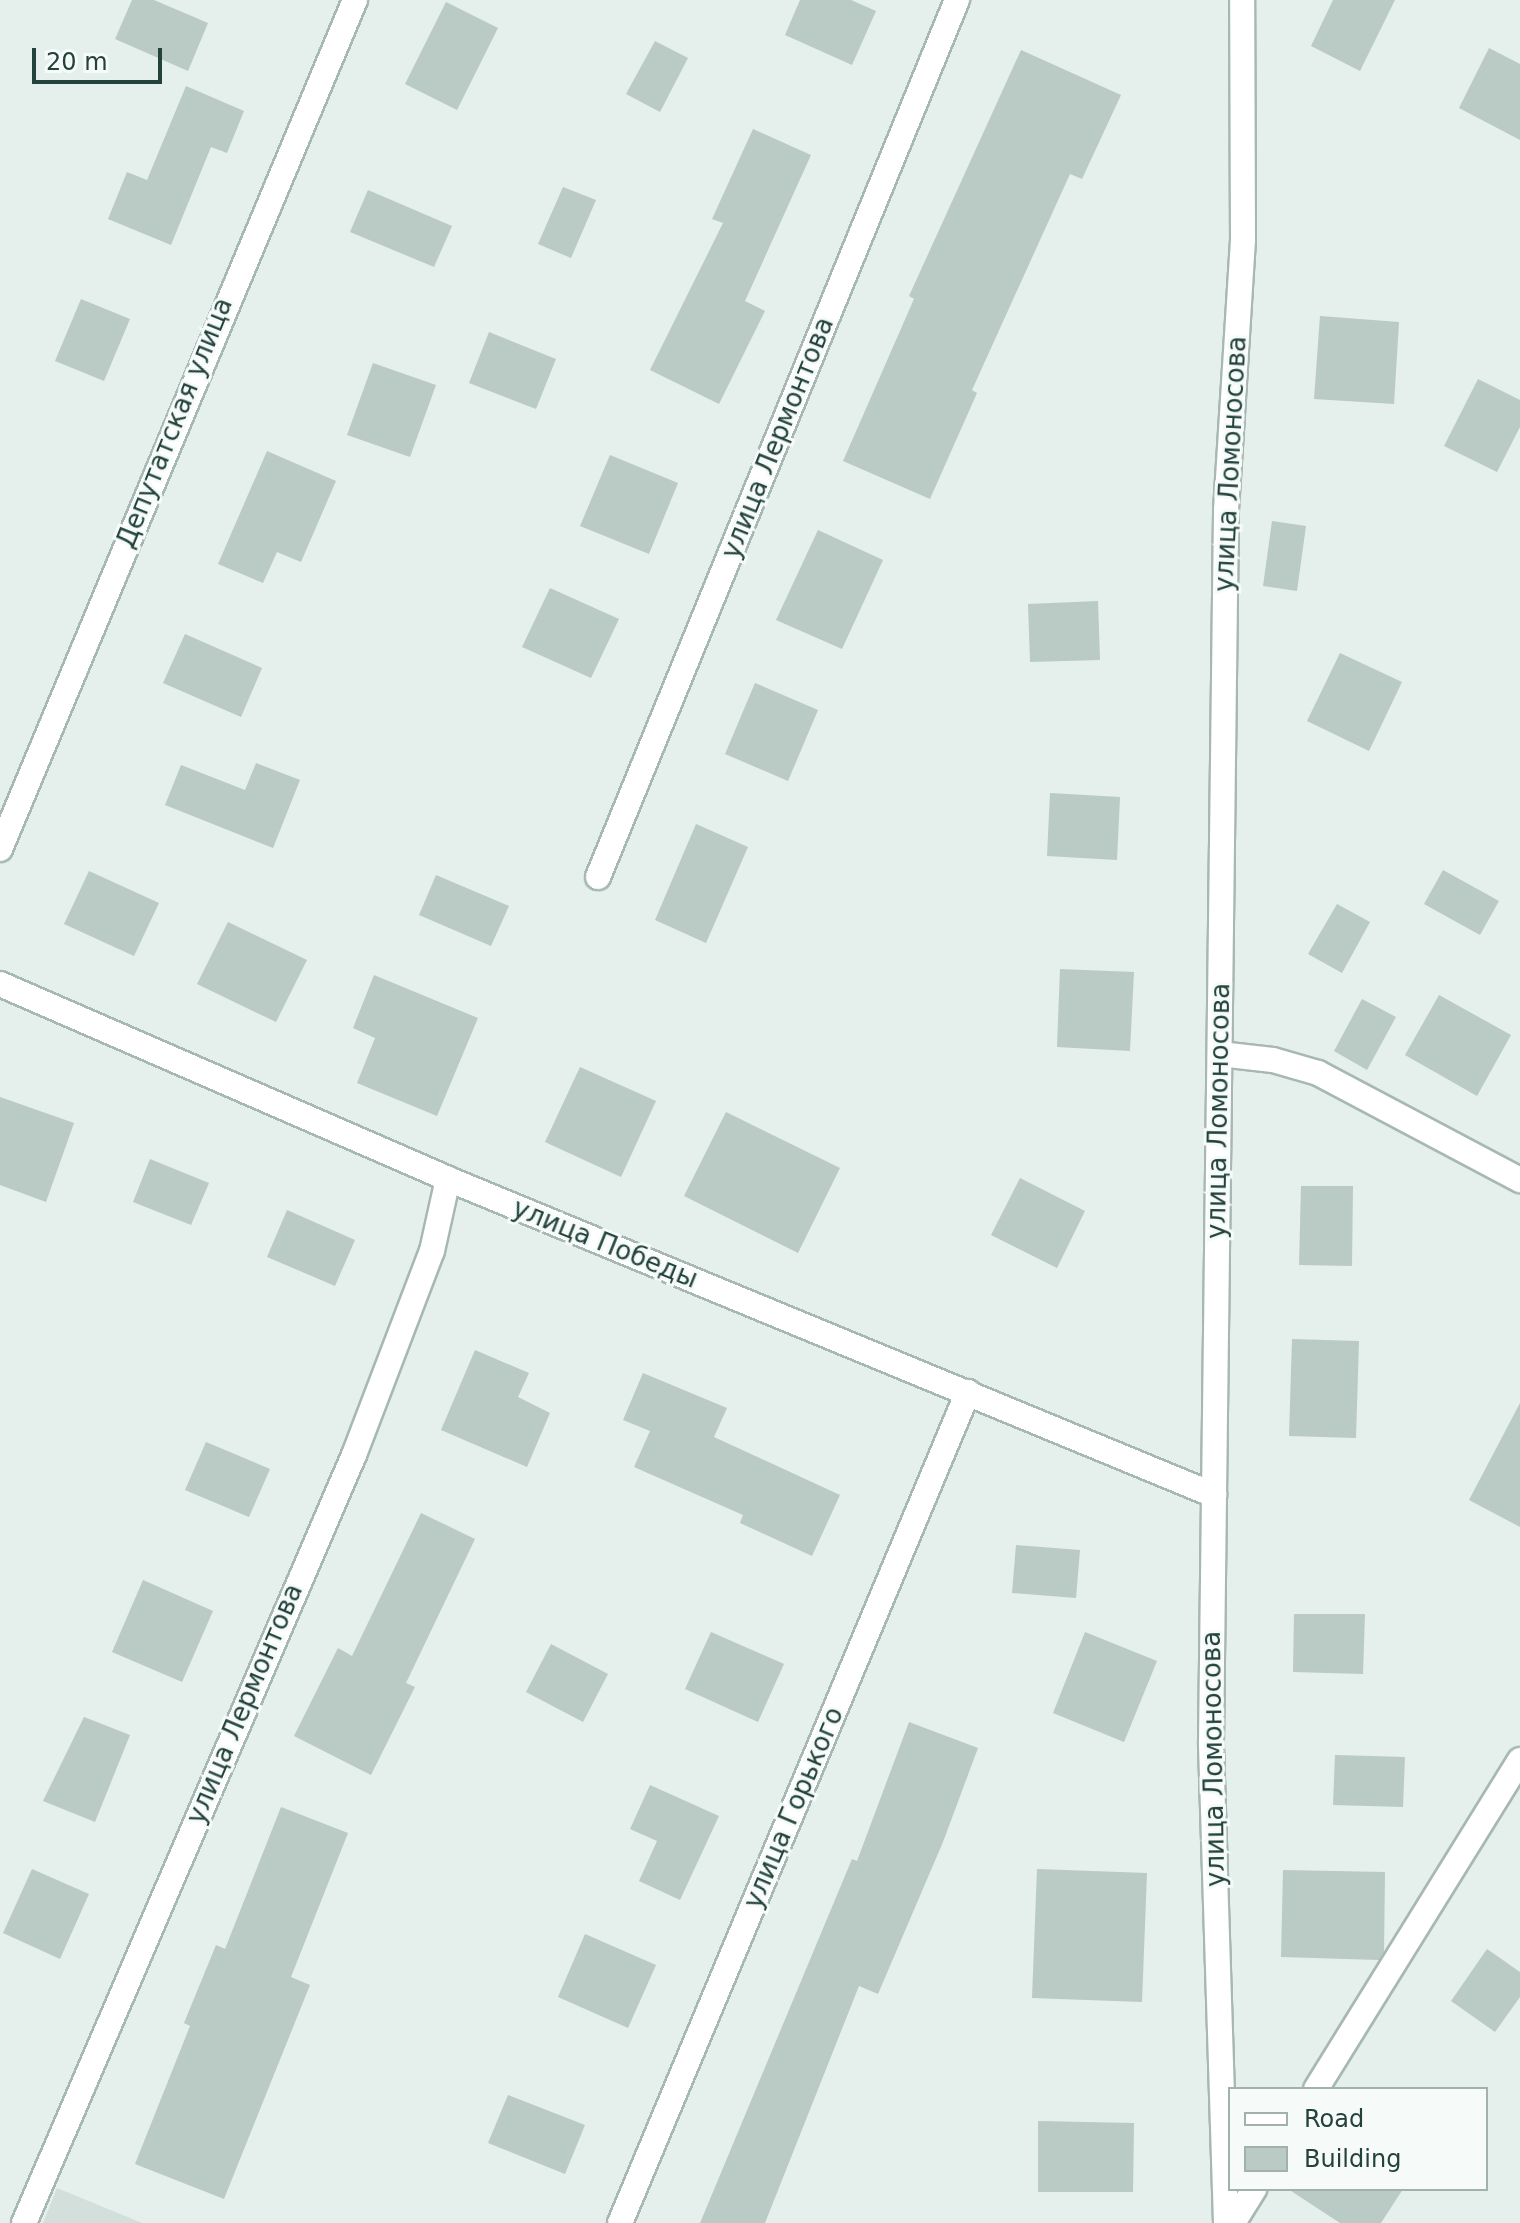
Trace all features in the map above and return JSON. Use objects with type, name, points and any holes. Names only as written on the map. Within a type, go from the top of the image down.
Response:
[{"type":"street","name":"Депутатская улица","points":[[0,849],[355,0]]},
{"type":"street","name":"улица Лермонтова","points":[[598,877],[957,0]]},
{"type":"street","name":"улица Ломоносова","points":[[1226,2223],[1211,1742],[1226,510],[1243,240],[1242,0]]},
{"type":"street","name":"улица Победы","points":[[0,984],[448,1179],[1214,1495]]},
{"type":"street","points":[[1220,1054],[1273,1060],[1318,1073],[1520,1180]]},
{"type":"street","name":"улица Лермонтова","points":[[24,2223],[354,1455],[432,1251],[448,1179]]},
{"type":"street","name":"улица Горького","points":[[620,2223],[968,1392]]},
{"type":"street","points":[[1317,2087],[1520,1760]]},
{"type":"street","points":[[1233,2223],[1253,2191]]},
{"type":"shaded area","points":[[57,2188],[142,2223],[43,2223]]},
{"type":"building","points":[[132,0],[154,0],[208,23],[188,71],[115,39]]},
{"type":"building","points":[[800,0],[851,0],[876,11],[852,65],[785,35]]},
{"type":"building","points":[[1333,0],[1395,0],[1360,71],[1311,46]]},
{"type":"building","points":[[446,2],[498,28],[457,110],[405,84]]},
{"type":"building","points":[[655,41],[688,58],[660,112],[626,94]]},
{"type":"building","points":[[1489,48],[1520,64],[1520,140],[1459,108]]},
{"type":"building","points":[[1021,50],[1121,95],[1082,179],[1070,174],[972,390],[977,393],[930,499],[843,461],[914,299],[909,296]]},
{"type":"building","points":[[186,86],[244,111],[227,153],[211,147],[171,245],[108,219],[127,172],[147,180]]},
{"type":"building","points":[[753,129],[811,155],[745,301],[765,311],[719,404],[650,370],[723,223],[712,219]]},
{"type":"building","points":[[563,187],[596,200],[571,258],[538,244]]},
{"type":"building","points":[[368,190],[452,226],[434,267],[350,232]]},
{"type":"building","points":[[81,299],[130,319],[104,381],[55,361]]},
{"type":"building","points":[[1320,316],[1399,322],[1394,404],[1314,399]]},
{"type":"building","points":[[489,332],[556,359],[536,409],[469,383]]},
{"type":"building","points":[[373,363],[436,385],[410,457],[347,435]]},
{"type":"building","points":[[1478,379],[1520,400],[1520,427],[1497,472],[1444,446]]},
{"type":"building","points":[[267,451],[336,481],[301,562],[277,552],[263,583],[218,564]]},
{"type":"building","points":[[610,455],[678,483],[649,554],[580,526]]},
{"type":"building","points":[[1272,521],[1306,526],[1297,591],[1263,586]]},
{"type":"building","points":[[818,530],[883,560],[842,649],[776,620]]},
{"type":"building","points":[[550,588],[619,619],[591,678],[522,647]]},
{"type":"building","points":[[1098,601],[1100,660],[1030,662],[1028,604]]},
{"type":"building","points":[[185,634],[262,668],[241,717],[163,683]]},
{"type":"building","points":[[1340,653],[1402,682],[1369,751],[1307,721]]},
{"type":"building","points":[[755,683],[818,710],[788,781],[725,754]]},
{"type":"building","points":[[256,763],[300,780],[273,848],[165,805],[181,765],[245,790]]},
{"type":"building","points":[[1050,793],[1120,797],[1117,860],[1047,856]]},
{"type":"building","points":[[696,824],[748,847],[706,943],[655,920]]},
{"type":"building","points":[[1443,870],[1499,901],[1480,935],[1424,904]]},
{"type":"building","points":[[89,871],[159,903],[134,956],[64,924]]},
{"type":"building","points":[[436,875],[509,906],[491,946],[419,915]]},
{"type":"building","points":[[1337,904],[1370,922],[1342,973],[1308,954]]},
{"type":"building","points":[[228,922],[307,960],[276,1022],[197,984]]},
{"type":"building","points":[[1060,969],[1134,972],[1130,1051],[1057,1047]]},
{"type":"building","points":[[374,975],[478,1018],[437,1116],[357,1083],[375,1038],[353,1028]]},
{"type":"building","points":[[1439,995],[1511,1035],[1477,1096],[1405,1055]]},
{"type":"building","points":[[1362,999],[1396,1017],[1367,1070],[1334,1051]]},
{"type":"building","points":[[580,1067],[656,1101],[621,1177],[545,1142]]},
{"type":"building","points":[[0,1097],[74,1123],[46,1202],[0,1185]]},
{"type":"building","points":[[726,1112],[840,1168],[798,1253],[684,1196]]},
{"type":"building","points":[[150,1159],[209,1183],[191,1225],[133,1202]]},
{"type":"building","points":[[1020,1178],[1085,1211],[1057,1268],[991,1235]]},
{"type":"building","points":[[1301,1186],[1353,1186],[1352,1266],[1299,1265]]},
{"type":"building","points":[[287,1210],[355,1240],[335,1286],[267,1257]]},
{"type":"building","points":[[1292,1339],[1359,1341],[1356,1438],[1289,1436]]},
{"type":"building","points":[[475,1350],[529,1373],[518,1397],[550,1413],[527,1467],[441,1430]]},
{"type":"building","points":[[643,1373],[727,1408],[714,1437],[840,1495],[812,1556],[740,1523],[743,1515],[634,1467],[650,1431],[623,1420]]},
{"type":"building","points":[[1520,1403],[1520,1527],[1469,1500]]},
{"type":"building","points":[[206,1442],[270,1469],[249,1517],[185,1490]]},
{"type":"building","points":[[421,1513],[475,1539],[406,1683],[415,1687],[371,1775],[294,1736],[338,1648],[352,1656]]},
{"type":"building","points":[[1016,1545],[1080,1550],[1076,1598],[1012,1593]]},
{"type":"building","points":[[143,1580],[213,1611],[182,1682],[112,1652]]},
{"type":"building","points":[[1294,1614],[1365,1614],[1363,1674],[1293,1672]]},
{"type":"building","points":[[711,1632],[784,1664],[758,1722],[685,1689]]},
{"type":"building","points":[[1085,1632],[1157,1661],[1124,1742],[1053,1713]]},
{"type":"building","points":[[551,1644],[608,1674],[583,1722],[526,1692]]},
{"type":"building","points":[[84,1717],[130,1735],[95,1822],[43,1801]]},
{"type":"building","points":[[909,1722],[978,1748],[943,1842],[878,1994],[859,1986],[765,2223],[700,2223],[852,1859],[857,1861]]},
{"type":"building","points":[[1335,1755],[1405,1757],[1403,1807],[1333,1805]]},
{"type":"building","points":[[650,1785],[719,1816],[680,1900],[639,1881],[657,1841],[630,1829]]},
{"type":"building","points":[[281,1807],[348,1833],[291,1977],[310,1985],[224,2199],[135,2164],[190,2026],[184,2023],[216,1945],[225,1949]]},
{"type":"building","points":[[32,1869],[89,1894],[60,1959],[3,1933]]},
{"type":"building","points":[[1037,1869],[1147,1873],[1142,2002],[1032,1998]]},
{"type":"building","points":[[1283,1870],[1385,1872],[1384,1952],[1379,1960],[1281,1957]]},
{"type":"building","points":[[585,1934],[656,1965],[628,2028],[558,1997]]},
{"type":"building","points":[[1487,1949],[1520,1972],[1520,1997],[1495,2032],[1451,2001]]},
{"type":"building","points":[[508,2095],[585,2125],[565,2174],[488,2143]]},
{"type":"building","points":[[1038,2121],[1134,2123],[1133,2192],[1038,2192]]},
{"type":"building","points":[[1291,2191],[1402,2191],[1381,2223],[1340,2223]]}]
